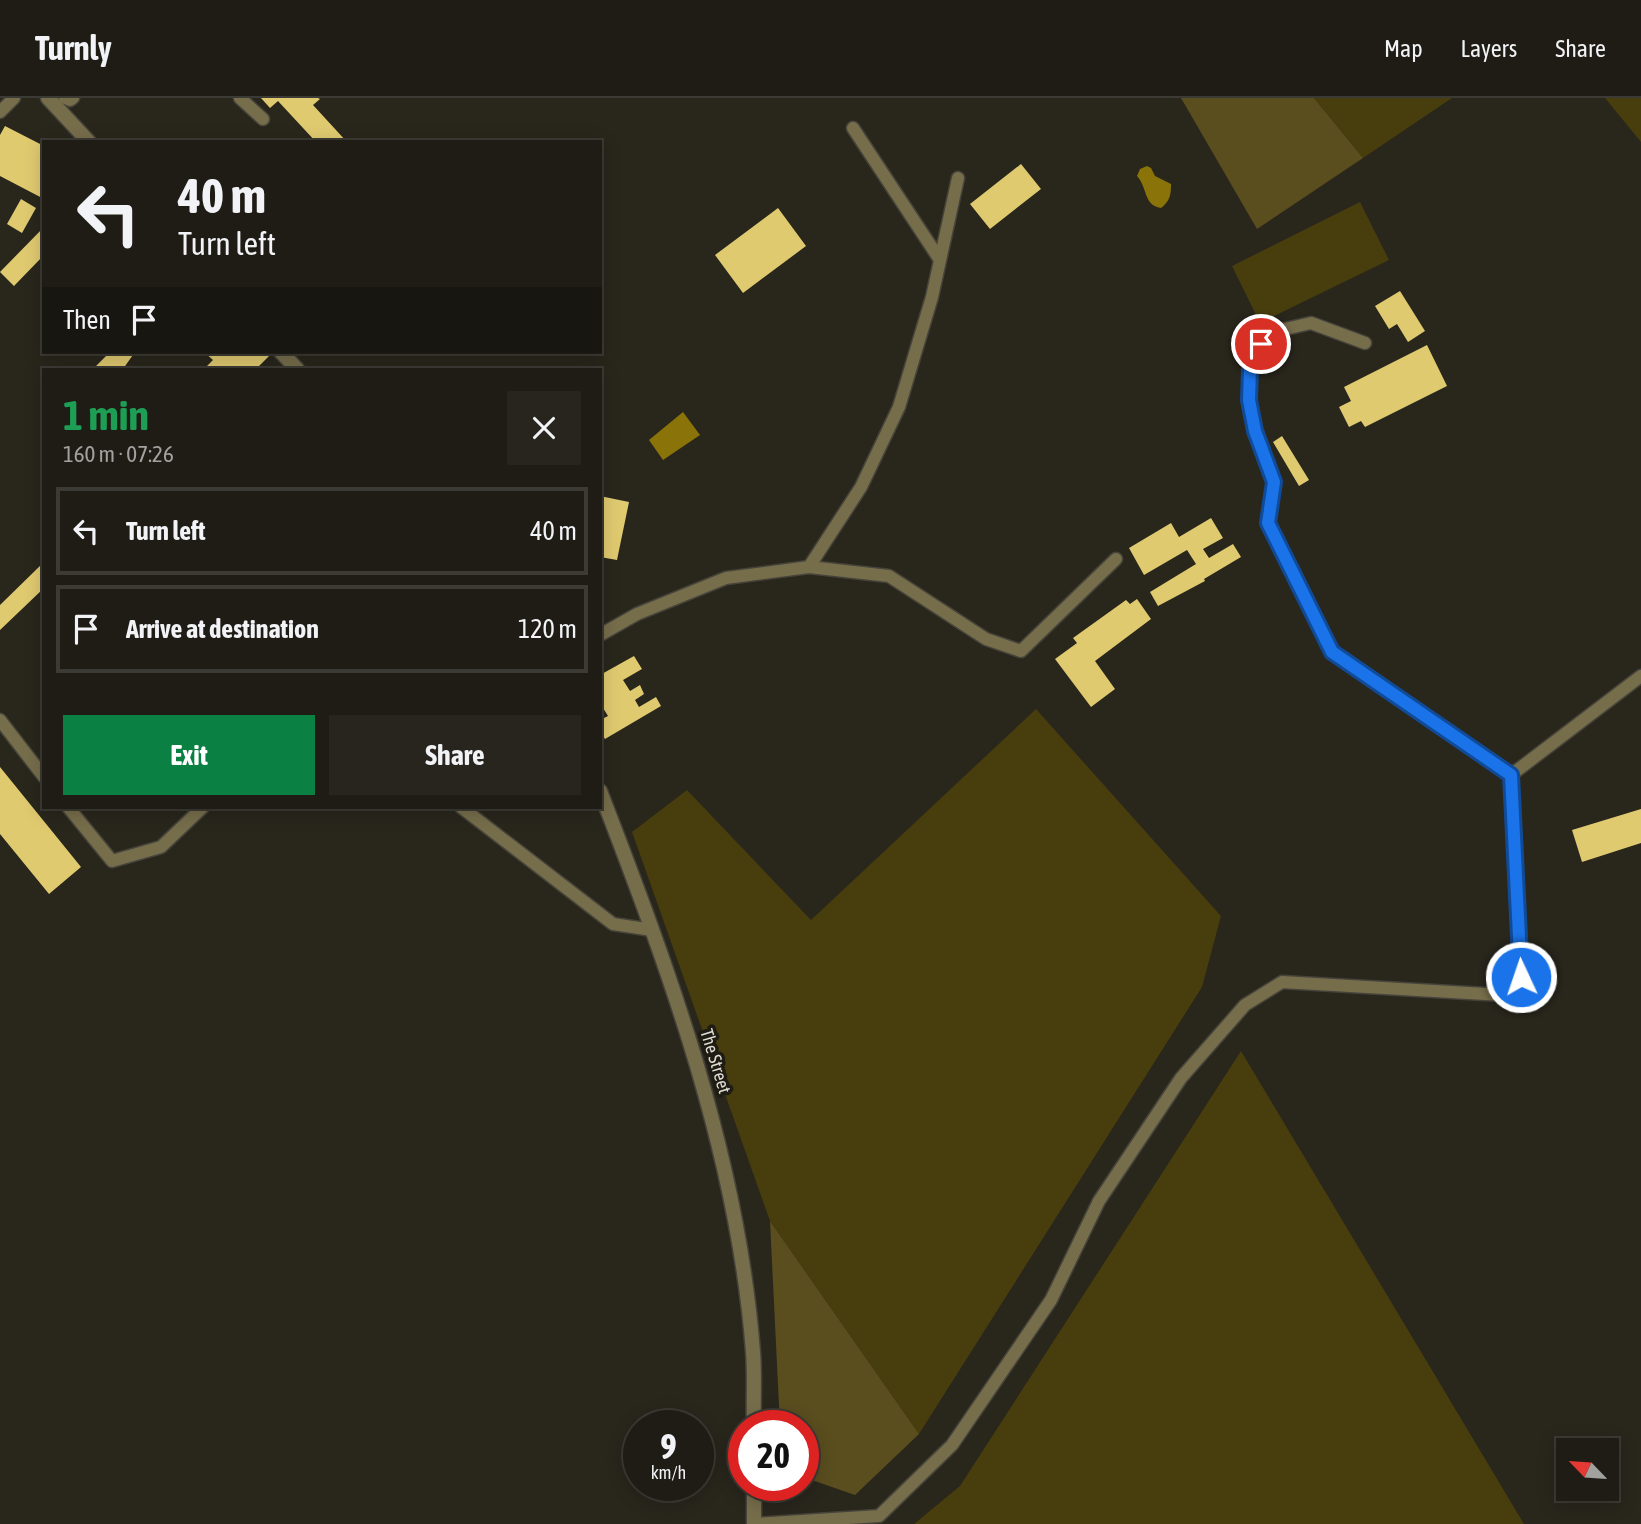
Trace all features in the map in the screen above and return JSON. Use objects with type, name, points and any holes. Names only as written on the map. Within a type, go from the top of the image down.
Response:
[{"type":"street","points":[[48,98],[87,140]]},
{"type":"street","points":[[283,354],[296,368]]},
{"type":"street","name":"The Street","points":[[602,796],[691,1044],[729,1184],[740,1246],[753,1353],[754,1410]]},
{"type":"street","points":[[754,1501],[754,1524]]},
{"type":"lane","points":[[0,112],[14,98]]},
{"type":"lane","points":[[65,98],[73,98]]},
{"type":"lane","points":[[240,98],[263,119]]},
{"type":"lane","points":[[853,128],[940,260]]},
{"type":"lane","points":[[808,567],[861,487],[899,407],[932,298],[958,178]]},
{"type":"lane","points":[[1365,343],[1311,323],[1281,330],[1261,344],[1250,369],[1249,400],[1255,431],[1274,482],[1268,523],[1332,652],[1511,775]]},
{"type":"lane","points":[[602,634],[637,614],[726,578],[808,567],[889,576],[986,639],[1021,651],[1116,559]]},
{"type":"lane","points":[[1511,775],[1641,676]]},
{"type":"lane","points":[[0,720],[42,774]]},
{"type":"lane","points":[[754,1524],[879,1516],[952,1445],[1051,1300],[1099,1201],[1181,1078],[1245,1005],[1282,982],[1502,995],[1521,977],[1511,775]]},
{"type":"lane","points":[[70,809],[112,861],[161,847],[201,809]]},
{"type":"lane","points":[[464,809],[613,923],[652,930]]},
{"type":"shaded area","points":[[1181,98],[1314,98],[1363,158],[1257,229]]},
{"type":"shaded area","points":[[1314,98],[1452,98],[1363,158]]},
{"type":"shaded area","points":[[1605,98],[1641,98],[1641,142]]},
{"type":"shaded area","points":[[1147,166],[1155,176],[1171,184],[1169,198],[1161,208],[1148,200],[1137,176],[1140,169]]},
{"type":"shaded area","points":[[1360,202],[1389,260],[1260,323],[1232,266]]},
{"type":"shaded area","points":[[683,412],[700,435],[663,460],[649,440]]},
{"type":"shaded area","points":[[1036,709],[1221,916],[1202,987],[919,1434],[770,1221],[632,832],[687,790],[811,920]]},
{"type":"shaded area","points":[[1241,1051],[1524,1524],[914,1524],[960,1486]]},
{"type":"shaded area","points":[[770,1221],[919,1434],[855,1495],[819,1483],[819,1410],[779,1410]]},
{"type":"building","points":[[261,98],[318,98],[320,99],[313,105],[345,140],[314,140],[278,101],[270,108]]},
{"type":"building","points":[[5,126],[42,145],[42,198],[0,176],[0,135]]},
{"type":"building","points":[[1021,164],[1041,189],[990,229],[970,204]]},
{"type":"building","points":[[21,199],[36,208],[22,233],[7,224]]},
{"type":"building","points":[[778,208],[806,246],[743,293],[715,255]]},
{"type":"building","points":[[42,229],[42,257],[14,286],[0,272]]},
{"type":"building","points":[[1400,291],[1425,331],[1408,342],[1397,324],[1389,329],[1375,306]]},
{"type":"building","points":[[1427,345],[1447,386],[1365,427],[1361,421],[1349,427],[1339,407],[1351,401],[1344,387]]},
{"type":"building","points":[[108,354],[134,354],[124,368],[95,367]]},
{"type":"building","points":[[206,354],[270,355],[257,368],[205,368],[213,360]]},
{"type":"building","points":[[1282,436],[1309,480],[1299,486],[1273,442]]},
{"type":"building","points":[[602,496],[629,502],[617,560],[602,557]]},
{"type":"building","points":[[1211,518],[1223,538],[1203,549],[1209,558],[1233,544],[1241,557],[1204,579],[1205,581],[1158,606],[1150,592],[1196,564],[1187,550],[1144,575],[1129,548],[1171,523],[1179,537]]},
{"type":"building","points":[[42,564],[42,590],[0,630],[0,605]]},
{"type":"building","points":[[1137,599],[1151,619],[1095,661],[1115,689],[1091,707],[1055,659],[1077,643],[1073,638],[1126,600],[1130,604]]},
{"type":"building","points":[[634,656],[642,669],[623,680],[630,691],[640,685],[644,694],[635,700],[639,707],[656,697],[661,706],[605,739],[602,734],[602,719],[608,716],[602,706],[602,674]]},
{"type":"building","points":[[0,767],[81,867],[49,894],[0,834]]},
{"type":"building","points":[[1641,809],[1641,843],[1582,862],[1572,830]]},
{"type":"route","points":[[1261,344],[1250,369],[1249,400],[1255,431],[1274,482],[1268,523],[1332,652],[1511,775],[1521,977]]}]
